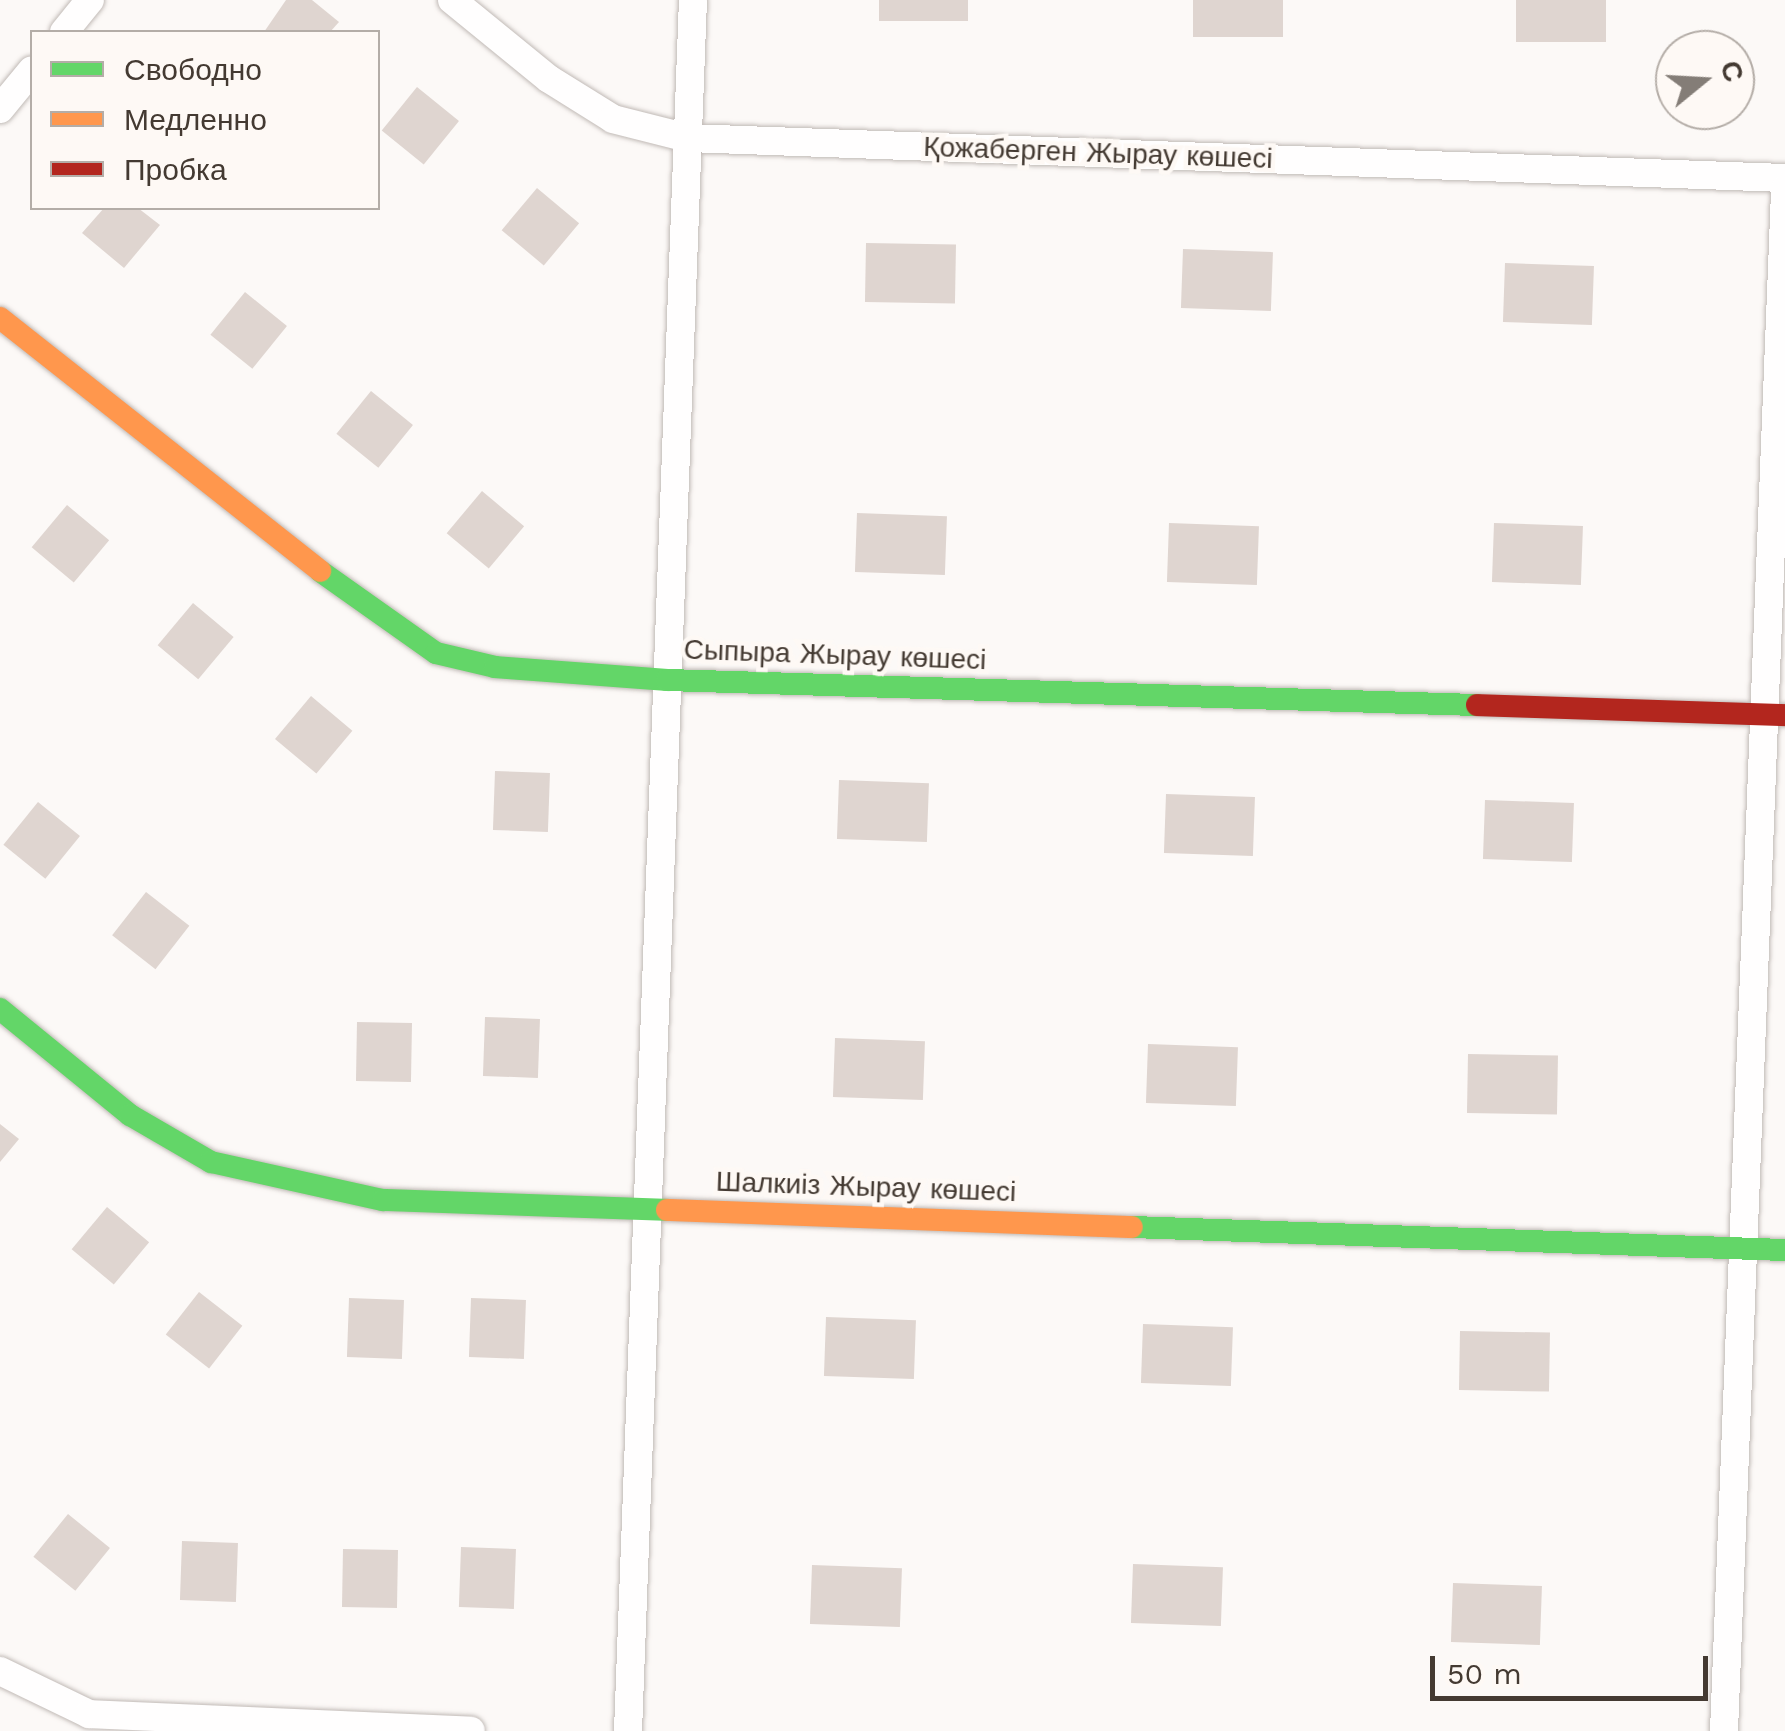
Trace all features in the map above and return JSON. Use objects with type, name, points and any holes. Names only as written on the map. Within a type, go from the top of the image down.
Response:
[{"type":"street","points":[[66,30],[90,0]]},
{"type":"street","name":"Қожаберген Жырау көшесі","points":[[452,0],[549,79],[613,119],[688,138],[1785,178]]},
{"type":"street","points":[[628,1731],[694,0]]},
{"type":"street","points":[[0,110],[30,72]]},
{"type":"street","points":[[1724,1731],[1741,1248],[1774,715],[1785,189]]},
{"type":"street","name":"Сыпыра Жырау көшесі","points":[[0,318],[365,606],[436,653],[496,667],[667,680],[1774,715]]},
{"type":"street","name":"Шалкиіз Жырау көшесі","points":[[0,1009],[130,1115],[211,1162],[383,1200],[1785,1250]]},
{"type":"street","points":[[0,1671],[89,1714],[148,1720],[470,1731]]},
{"type":"building","points":[[286,0],[312,0],[339,22],[332,30],[265,30]]},
{"type":"building","points":[[879,0],[968,0],[968,21],[879,21]]},
{"type":"building","points":[[1193,0],[1283,0],[1283,37],[1193,37]]},
{"type":"building","points":[[1516,0],[1606,0],[1606,42],[1516,42]]},
{"type":"building","points":[[417,87],[459,121],[424,165],[382,131]]},
{"type":"building","points":[[537,188],[579,223],[544,265],[502,230]]},
{"type":"building","points":[[102,210],[141,210],[160,225],[124,268],[82,233]]},
{"type":"building","points":[[866,243],[956,245],[955,304],[865,302]]},
{"type":"building","points":[[1183,249],[1273,252],[1271,311],[1181,308]]},
{"type":"building","points":[[1505,263],[1594,266],[1592,325],[1503,322]]},
{"type":"building","points":[[245,292],[287,326],[252,369],[210,335]]},
{"type":"building","points":[[371,391],[413,425],[378,468],[336,434]]},
{"type":"building","points":[[482,491],[524,526],[489,568],[447,533]]},
{"type":"building","points":[[67,505],[109,540],[74,582],[32,547]]},
{"type":"building","points":[[857,513],[947,516],[945,575],[855,572]]},
{"type":"building","points":[[1169,523],[1259,526],[1257,585],[1167,582]]},
{"type":"building","points":[[1494,523],[1583,526],[1581,585],[1492,582]]},
{"type":"building","points":[[193,603],[234,637],[198,679],[158,645]]},
{"type":"building","points":[[311,696],[352,731],[316,774],[275,739]]},
{"type":"building","points":[[495,771],[550,773],[548,832],[493,830]]},
{"type":"building","points":[[839,780],[929,783],[927,842],[837,839]]},
{"type":"building","points":[[1166,794],[1255,797],[1253,856],[1164,853]]},
{"type":"building","points":[[1485,800],[1574,803],[1572,862],[1483,859]]},
{"type":"building","points":[[38,802],[80,836],[45,879],[3,845]]},
{"type":"building","points":[[146,892],[189,926],[155,969],[112,935]]},
{"type":"building","points":[[485,1017],[540,1019],[538,1078],[483,1076]]},
{"type":"building","points":[[357,1022],[412,1023],[411,1082],[356,1081]]},
{"type":"building","points":[[835,1038],[925,1041],[923,1100],[833,1097]]},
{"type":"building","points":[[1148,1044],[1238,1047],[1236,1106],[1146,1103]]},
{"type":"building","points":[[1468,1054],[1558,1056],[1557,1115],[1467,1113]]},
{"type":"building","points":[[0,1124],[19,1139],[0,1162]]},
{"type":"building","points":[[107,1207],[149,1242],[114,1284],[72,1249]]},
{"type":"building","points":[[199,1292],[242,1326],[209,1368],[166,1335]]},
{"type":"building","points":[[349,1298],[404,1300],[402,1359],[347,1357]]},
{"type":"building","points":[[471,1298],[526,1300],[524,1359],[469,1357]]},
{"type":"building","points":[[826,1317],[916,1320],[914,1379],[824,1376]]},
{"type":"building","points":[[1143,1324],[1233,1327],[1231,1386],[1141,1383]]},
{"type":"building","points":[[1460,1331],[1550,1333],[1549,1392],[1459,1390]]},
{"type":"building","points":[[68,1514],[110,1548],[75,1591],[33,1557]]},
{"type":"building","points":[[182,1541],[238,1543],[236,1602],[180,1600]]},
{"type":"building","points":[[461,1547],[516,1549],[514,1609],[459,1607]]},
{"type":"building","points":[[343,1549],[398,1550],[397,1608],[342,1607]]},
{"type":"building","points":[[1133,1564],[1223,1567],[1221,1626],[1131,1623]]},
{"type":"building","points":[[812,1565],[902,1568],[900,1627],[810,1624]]},
{"type":"building","points":[[1453,1583],[1542,1586],[1540,1645],[1451,1642]]},
{"type":"traffic: fast","points":[[320,571],[436,653],[495,667],[667,680],[1477,705]]},
{"type":"traffic: fast","points":[[0,1009],[130,1115],[211,1162],[383,1200],[667,1210]]},
{"type":"traffic: fast","points":[[1132,1227],[1785,1250]]},
{"type":"traffic: slow","points":[[0,318],[320,571]]},
{"type":"traffic: slow","points":[[667,1210],[1132,1227]]},
{"type":"traffic: jam","points":[[1477,705],[1785,715]]}]
